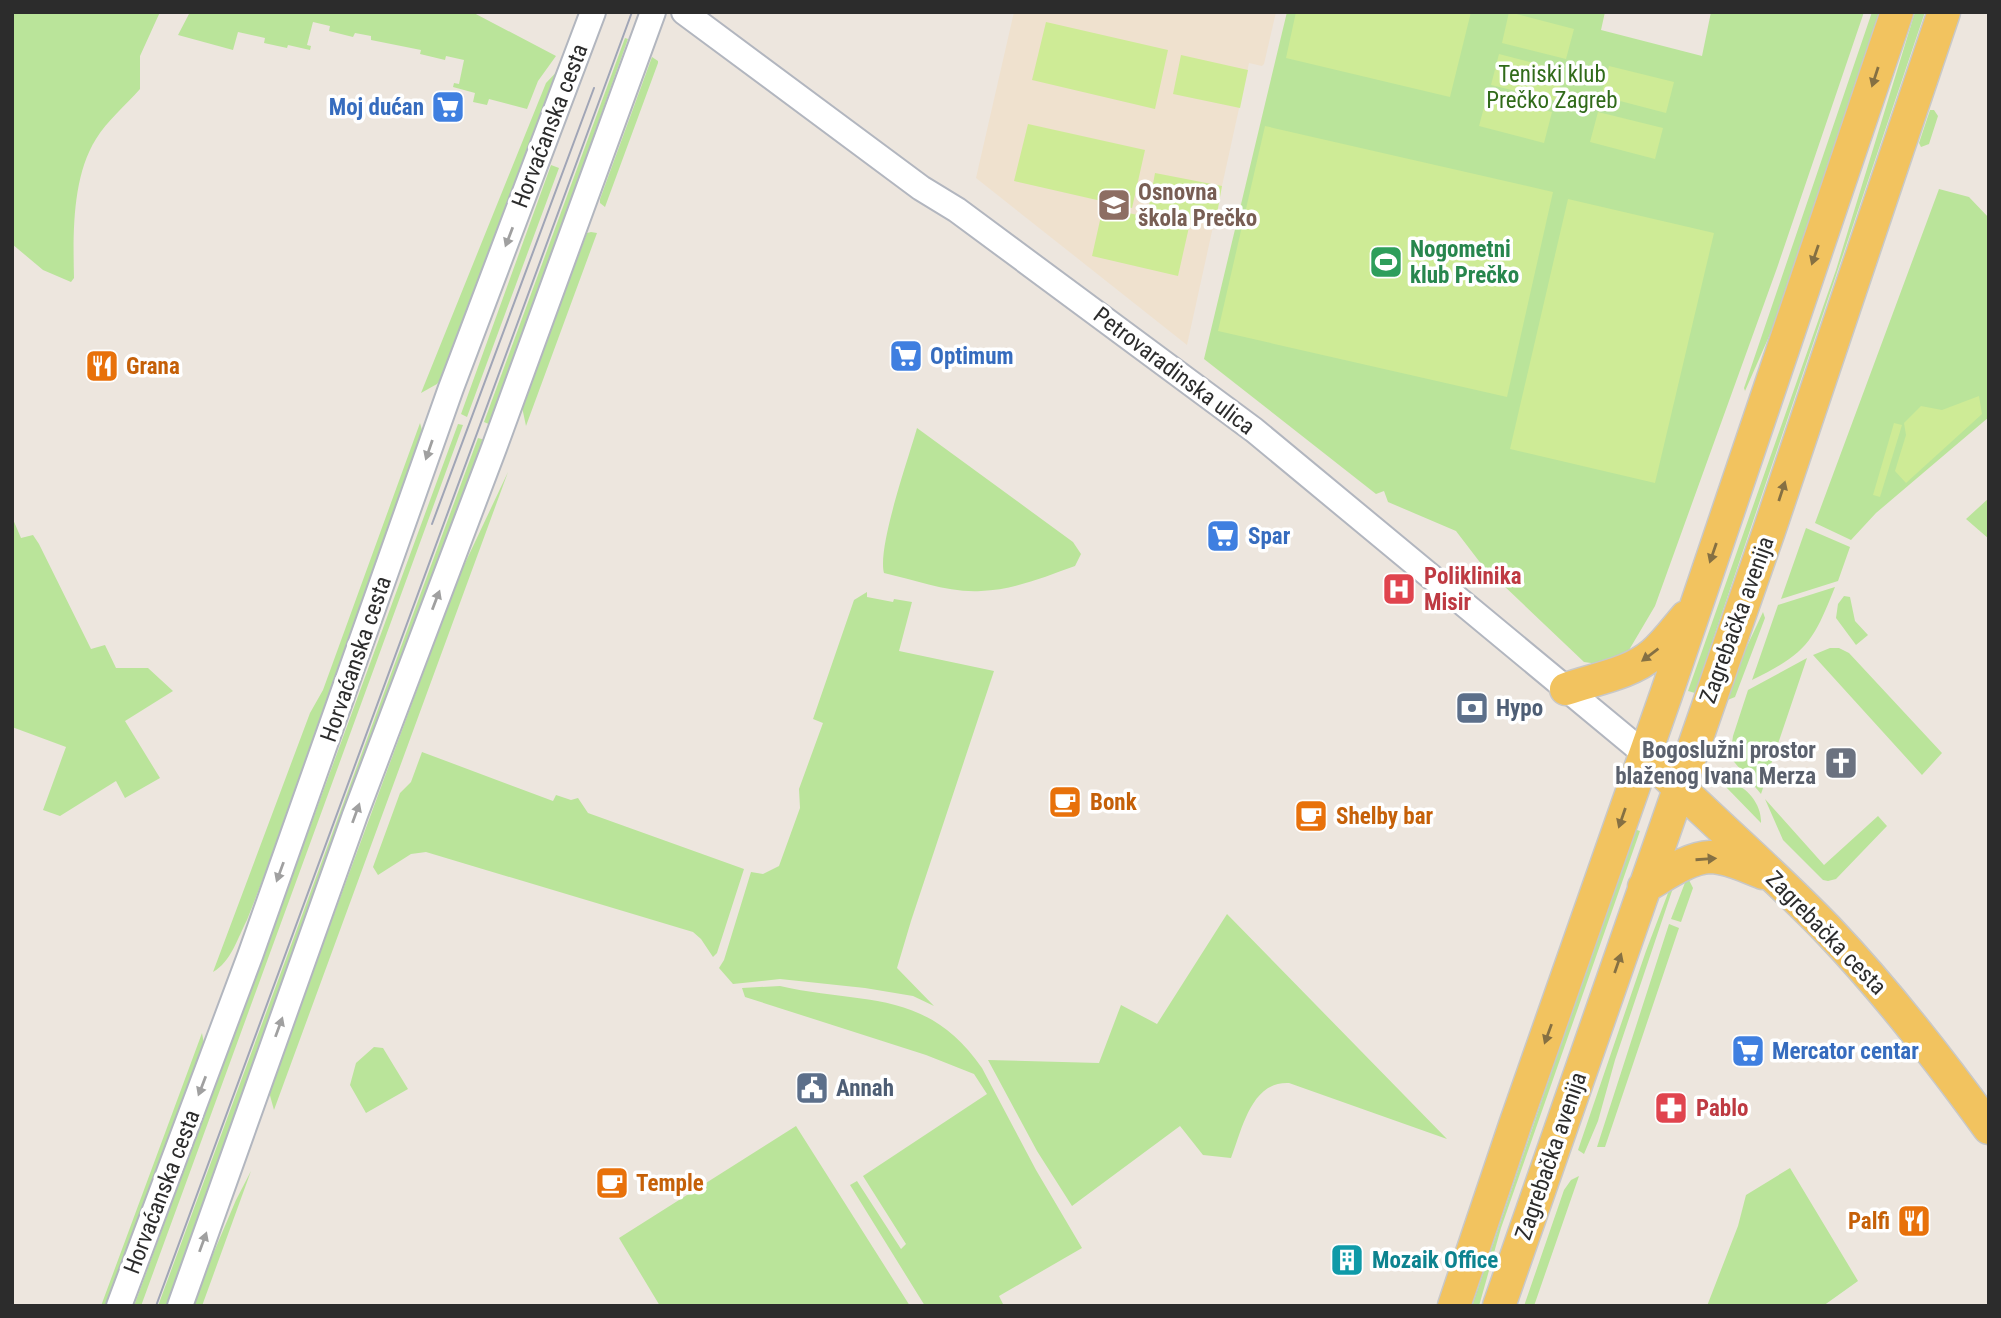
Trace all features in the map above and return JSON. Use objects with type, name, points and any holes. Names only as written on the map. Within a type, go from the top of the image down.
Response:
[{"type":"main road","name":"Zagrebačka avenija","points":[[1454,1306],[1696,606],[1897,12]]},
{"type":"main road","name":"Zagrebačka avenija","points":[[1499,1306],[1769,531],[1944,12]]},
{"type":"main road","points":[[1566,688],[1611,675],[1644,661],[1660,648],[1696,606]]},
{"type":"main road","name":"Zagrebačka cesta","points":[[1645,754],[1830,932],[1921,1035],[1989,1128]]},
{"type":"main road","points":[[1644,887],[1693,860],[1711,857],[1776,878]]},
{"type":"street","name":"Horvaćanska cesta","points":[[119,1306],[246,968],[451,388],[593,12]]},
{"type":"street","points":[[180,1306],[355,815],[494,448],[653,12]]},
{"type":"street","name":"Petrovaradinska ulica","points":[[684,12],[921,188],[957,210],[1192,382],[1254,430],[1645,754]]},
{"type":"shaded area","name":"Osnovna škola Prečko","points":[[1014,12],[1276,12],[1264,64],[1262,66],[1249,63],[1187,345],[976,178]]},
{"type":"green space","points":[[12,12],[160,12],[140,56],[140,89],[100,132],[82,171],[76,206],[74,278],[71,282],[43,270],[12,244]]},
{"type":"green space","points":[[190,12],[472,12],[556,56],[538,81],[527,109],[489,99],[487,105],[473,102],[475,93],[453,87],[454,83],[459,84],[464,60],[446,56],[445,60],[420,54],[421,50],[371,40],[371,36],[355,33],[353,37],[329,31],[330,26],[313,22],[307,45],[311,46],[310,50],[264,43],[265,38],[238,32],[233,50],[178,35]]},
{"type":"green space","name":"Teniski klub Prečko Zagreb","points":[[1287,12],[1605,12],[1601,30],[1702,56],[1711,12],[1864,12],[1777,268],[1655,606],[1619,667],[1584,662],[1482,565],[1456,531],[1388,502],[1384,491],[1376,494],[1204,359]]},
{"type":"green space","points":[[1296,12],[1471,12],[1450,97],[1286,58]]},
{"type":"green space","points":[[1509,12],[1574,29],[1566,59],[1502,43]]},
{"type":"green space","points":[[1872,12],[1883,12],[1782,307],[1745,391],[1744,388]]},
{"type":"green space","points":[[1915,12],[1925,12],[1695,693],[1688,691],[1836,270]]},
{"type":"green space","points":[[1046,22],[1168,50],[1155,109],[1032,80]]},
{"type":"green space","points":[[625,38],[628,39],[491,425],[484,422]]},
{"type":"green space","name":"Teniski klub Prečko Zagreb","points":[[1499,54],[1564,71],[1556,101],[1491,85]]},
{"type":"green space","points":[[1181,55],[1248,70],[1240,108],[1173,94]]},
{"type":"green space","points":[[652,57],[658,63],[605,207],[600,203],[600,199]]},
{"type":"green space","points":[[564,64],[442,377],[437,384],[421,393],[546,83]]},
{"type":"green space","points":[[1609,66],[1674,82],[1666,113],[1601,96]]},
{"type":"green space","points":[[1487,96],[1552,112],[1544,143],[1479,126]]},
{"type":"green space","points":[[1930,110],[1934,110],[1938,116],[1929,144],[1921,147],[1919,143]]},
{"type":"green space","points":[[1598,112],[1663,128],[1655,159],[1590,142]]},
{"type":"green space","points":[[1028,124],[1145,150],[1132,208],[1014,181]]},
{"type":"green space","name":"Nogometni klub Prečko","points":[[1265,126],[1553,192],[1507,397],[1218,331]]},
{"type":"green space","points":[[551,165],[559,168],[467,417],[461,414]]},
{"type":"green space","points":[[1155,173],[1222,186],[1215,225],[1148,211]]},
{"type":"green space","points":[[1939,189],[1969,197],[1989,218],[1989,417],[1876,513],[1851,540],[1815,523]]},
{"type":"green space","points":[[1568,199],[1714,233],[1655,483],[1510,449]]},
{"type":"green space","points":[[1103,207],[1189,227],[1178,276],[1092,256]]},
{"type":"green space","points":[[587,233],[597,233],[526,426],[522,407],[525,396]]},
{"type":"green space","points":[[1979,396],[1982,414],[1906,483],[1895,471],[1906,435],[1904,423],[1921,406],[1942,410]]},
{"type":"green space","points":[[420,423],[425,441],[343,674],[247,920],[229,956],[213,972],[310,713],[323,690]]},
{"type":"green space","points":[[1894,423],[1902,425],[1880,497],[1873,495]]},
{"type":"green space","points":[[458,424],[463,425],[141,1306],[134,1306]]},
{"type":"green space","points":[[917,428],[1073,542],[1081,554],[1075,566],[1017,586],[981,591],[944,588],[884,573],[883,560],[889,523]]},
{"type":"green space","points":[[478,438],[485,440],[168,1306],[158,1306]]},
{"type":"green space","points":[[508,472],[274,1110],[269,1092],[272,1082],[459,576]]},
{"type":"green space","points":[[1989,498],[1989,539],[1966,519]]},
{"type":"green space","points":[[12,517],[21,538],[33,535],[39,544],[91,649],[105,645],[116,668],[148,668],[173,691],[125,721],[160,778],[125,798],[116,781],[60,816],[43,810],[66,747],[12,727]]},
{"type":"green space","points":[[1806,528],[1850,547],[1838,581],[1781,599]]},
{"type":"green space","points":[[1835,587],[1814,633],[1806,644],[1785,662],[1752,680],[1778,605]]},
{"type":"green space","points":[[867,592],[867,597],[912,602],[899,651],[994,671],[897,968],[934,1006],[913,996],[865,988],[780,979],[733,984],[719,968],[724,960],[751,872],[763,874],[779,866],[800,808],[799,789],[823,723],[813,719],[854,600]]},
{"type":"green space","points":[[1844,596],[1850,597],[1855,621],[1868,635],[1856,645],[1836,618],[1838,604]]},
{"type":"green space","points":[[1763,612],[1765,618],[1735,697],[1725,701],[1741,659]]},
{"type":"green space","points":[[1830,648],[1839,648],[1849,653],[1942,753],[1922,775],[1813,655]]},
{"type":"green space","points":[[1807,658],[1761,794],[1730,757],[1733,736],[1748,690]]},
{"type":"green space","points":[[422,752],[553,801],[556,795],[571,800],[578,798],[588,813],[744,869],[717,953],[713,957],[693,932],[426,852],[411,854],[378,875],[373,867],[400,793],[411,782]]},
{"type":"green space","points":[[1730,783],[1743,788],[1753,798],[1761,823],[1725,786]]},
{"type":"green space","points":[[1765,799],[1824,865],[1878,816],[1887,826],[1836,879],[1823,880],[1783,840]]},
{"type":"green space","points":[[1634,829],[1640,831],[1501,1228],[1479,1306],[1472,1306]]},
{"type":"green space","points":[[1686,880],[1689,880],[1693,888],[1681,922],[1671,919]]},
{"type":"green space","points":[[1675,882],[1615,1060],[1598,1121],[1584,1154],[1578,1150],[1646,951],[1668,893]]},
{"type":"green space","points":[[1227,914],[1447,1139],[1289,1083],[1276,1084],[1265,1090],[1250,1109],[1231,1158],[1203,1155],[1180,1126],[1072,1206],[1037,1151],[988,1060],[1099,1063],[1121,1005],[1157,1024]]},
{"type":"green space","points":[[1669,924],[1679,928],[1605,1147],[1597,1147]]},
{"type":"green space","points":[[780,986],[865,999],[915,1011],[961,1042],[982,1068],[1036,1170],[1082,1248],[999,1296],[1004,1306],[925,1306],[850,1185],[857,1181],[901,1249],[906,1244],[863,1176],[987,1094],[974,1074],[926,1055],[745,997],[742,988]]},
{"type":"green space","points":[[202,1033],[205,1050],[135,1235],[105,1306],[101,1306]]},
{"type":"green space","points":[[374,1047],[383,1048],[408,1089],[366,1113],[350,1085],[356,1063]]},
{"type":"green space","points":[[796,1126],[910,1306],[660,1306],[619,1238]]},
{"type":"green space","points":[[1790,1168],[1858,1281],[1823,1306],[1707,1306],[1738,1226],[1746,1195]]},
{"type":"green space","points":[[251,1171],[202,1306],[191,1306],[236,1200]]},
{"type":"green space","points":[[1579,1176],[1534,1306],[1524,1306],[1564,1190],[1571,1180]]},
{"type":"tram line","points":[[156,1306],[632,12]]},
{"type":"tram line","points":[[432,524],[594,88]]},
{"type":"place","name":"Moj dućan","points":[[448,107]]},
{"type":"place","name":"Osnovna škola Prečko","points":[[1114,205]]},
{"type":"place","name":"Nogometni klub Prečko","points":[[1386,262]]},
{"type":"place","name":"Optimum","points":[[906,356]]},
{"type":"place","name":"Grana","points":[[102,366]]},
{"type":"place","name":"Spar","points":[[1223,536]]},
{"type":"place","name":"Poliklinika Misir","points":[[1399,589]]},
{"type":"place","name":"Hypo","points":[[1472,708]]},
{"type":"place","name":"Bogoslužni prostor blaženog Ivana Merza","points":[[1841,763]]},
{"type":"place","name":"Bonk","points":[[1065,802]]},
{"type":"place","name":"Shelby bar","points":[[1311,816]]},
{"type":"place","name":"Mercator centar","points":[[1748,1051]]},
{"type":"place","name":"Annah","points":[[812,1088]]},
{"type":"place","name":"Pablo","points":[[1671,1108]]},
{"type":"place","name":"Temple","points":[[612,1183]]},
{"type":"place","name":"Palfi","points":[[1914,1221]]},
{"type":"place","name":"Mozaik Office","points":[[1347,1260]]}]
